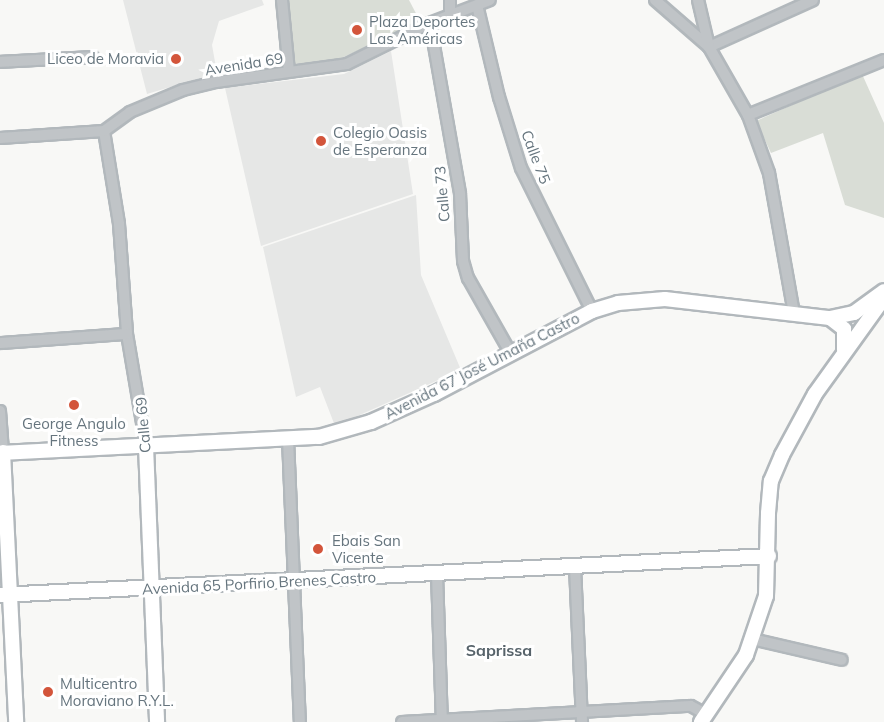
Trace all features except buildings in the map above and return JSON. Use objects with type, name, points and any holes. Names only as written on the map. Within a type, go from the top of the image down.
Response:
[{"type":"main road","name":"Avenida 67 José Umaña Castro","points":[[1,452],[319,437],[371,422],[434,394],[592,310],[618,303],[655,299],[830,318],[854,314],[884,291]]},
{"type":"main road","points":[[704,718],[752,639],[766,596],[771,482],[802,415],[884,298]]},
{"type":"main road","points":[[830,318],[838,322],[847,338],[842,355]]},
{"type":"main road","name":"Calle 69","points":[[146,446],[157,722]]},
{"type":"main road","points":[[1,452],[5,595],[16,722]]},
{"type":"main road","name":"Avenida 65 Porfirio Brenes Castro","points":[[5,595],[769,556]]},
{"type":"street","points":[[282,0],[289,71]]},
{"type":"street","points":[[450,0],[450,15]]},
{"type":"street","name":"Avenida 69","points":[[104,131],[130,112],[183,90],[289,71],[347,64],[430,23],[490,0]]},
{"type":"street","points":[[655,0],[709,47]]},
{"type":"street","points":[[698,0],[709,47],[748,115],[769,173],[794,314]]},
{"type":"street","points":[[709,47],[813,0]]},
{"type":"street","name":"Calle 75","points":[[477,5],[499,97],[521,168],[592,310]]},
{"type":"street","name":"Calle 73","points":[[430,23],[460,194],[463,261],[468,278],[510,352]]},
{"type":"street","points":[[0,62],[93,57]]},
{"type":"street","points":[[748,115],[884,60]]},
{"type":"street","points":[[0,138],[104,131]]},
{"type":"street","name":"Calle 69","points":[[104,131],[119,224],[127,334],[146,446]]},
{"type":"street","points":[[0,343],[127,334]]},
{"type":"street","points":[[0,411],[1,452]]},
{"type":"street","points":[[288,439],[300,722]]},
{"type":"street","points":[[574,567],[581,717]]},
{"type":"street","points":[[436,574],[442,721]]},
{"type":"street","points":[[752,639],[842,660]]},
{"type":"street","points":[[402,722],[581,717],[691,706],[704,718]]},
{"type":"shaded area","name":"Liceo de Moravia","points":[[123,0],[262,0],[264,5],[219,21],[212,45],[217,73],[147,94]]},
{"type":"shaded area","points":[[286,0],[409,0],[421,23],[332,62],[294,64]]},
{"type":"shaded area","name":"Colegio Oasis de Esperanza","points":[[391,51],[413,194],[261,246],[225,88],[344,74]]},
{"type":"shaded area","points":[[862,74],[884,123],[884,218],[845,205],[823,133],[771,153],[756,121]]},
{"type":"shaded area","points":[[416,195],[421,275],[461,370],[335,426],[320,387],[296,397],[263,247]]},
{"type":"place","name":"Plaza Deportes Las Américas","points":[[357,30]]},
{"type":"place","name":"Liceo de Moravia","points":[[176,59]]},
{"type":"place","name":"Colegio Oasis de Esperanza","points":[[321,141]]},
{"type":"place","name":"George Angulo Fitness","points":[[74,405]]},
{"type":"place","name":"Ebais San Vicente","points":[[318,549]]},
{"type":"place","name":"Multicentro Moraviano R.Y.L.","points":[[48,692]]},
{"type":"district","name":"Saprissa","points":[[499,650]]}]
